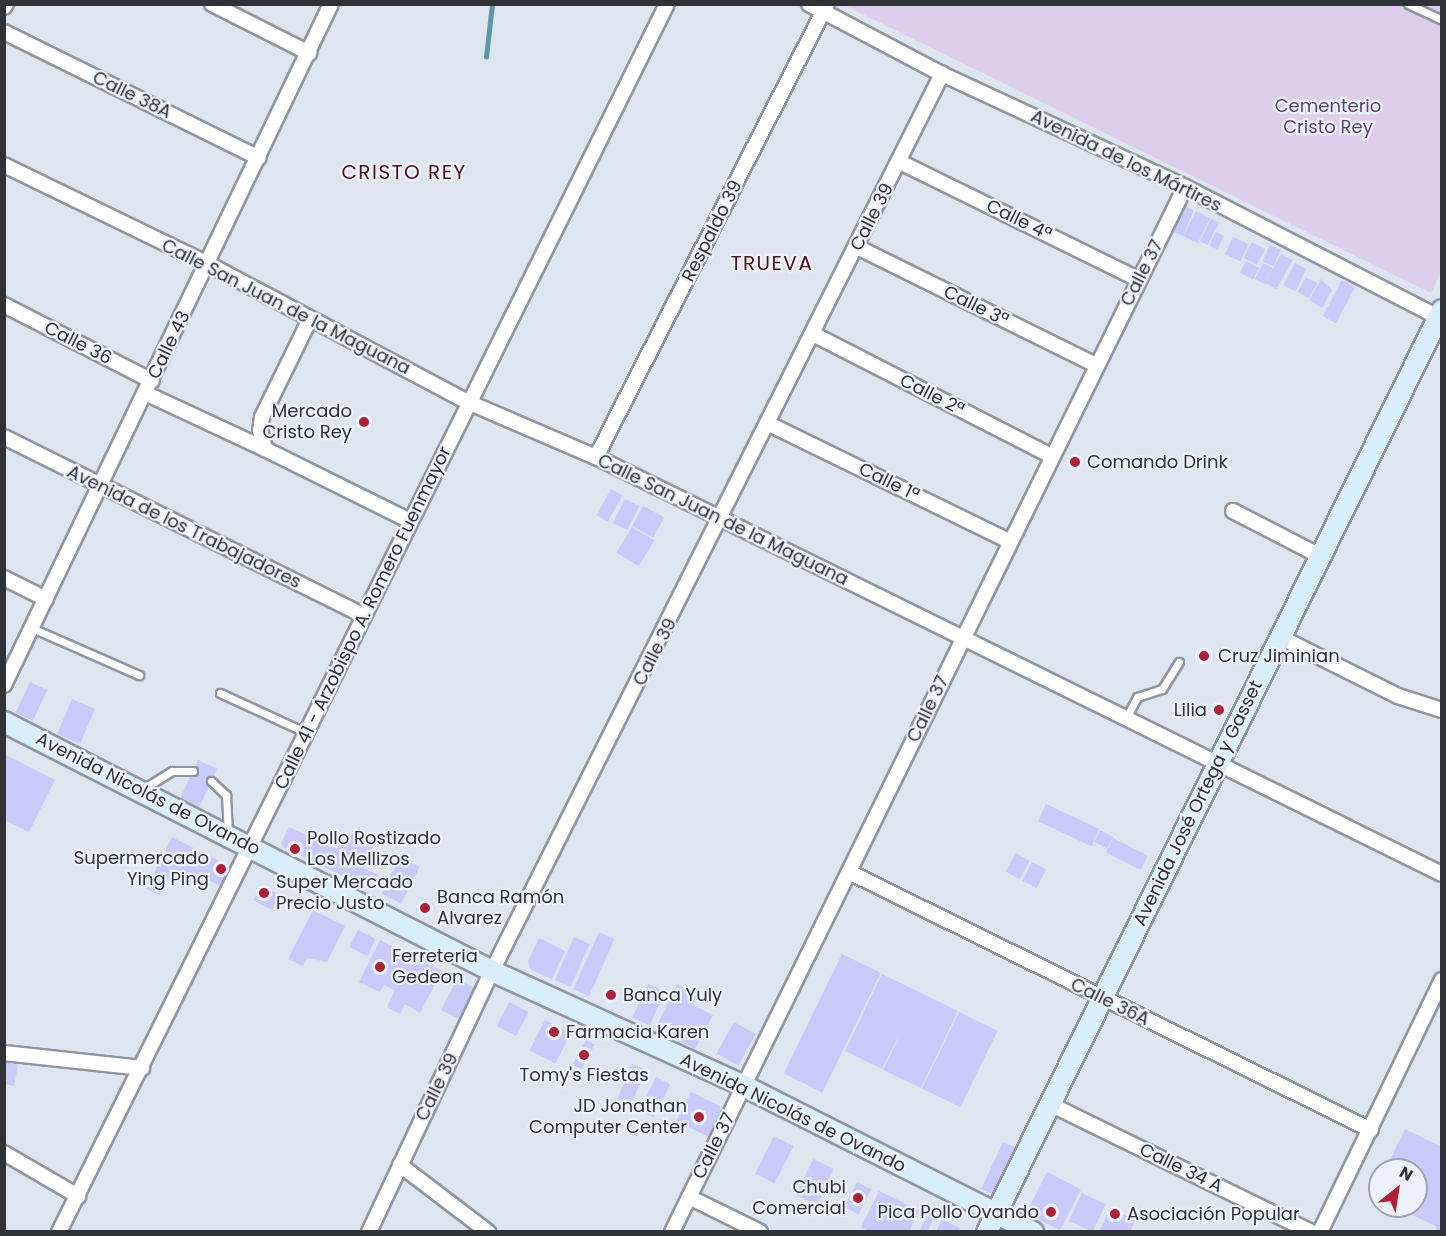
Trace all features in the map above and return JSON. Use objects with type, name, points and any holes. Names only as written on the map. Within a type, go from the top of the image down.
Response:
[{"type":"street","points":[[212,4],[309,53]]},
{"type":"street","name":"Calle 43","points":[[4,685],[331,4]]},
{"type":"street","name":"Calle 41 - Arzobispo A. Romero Fuenmayor","points":[[60,1232],[252,846],[468,402],[667,4]]},
{"type":"street","name":"Avenida de los Mártires","points":[[809,4],[825,8],[942,74],[1185,187],[1440,316]]},
{"type":"street","name":"Respaldo 39","points":[[596,457],[825,8]]},
{"type":"street","name":"Calle 38A","points":[[4,32],[259,158]]},
{"type":"street","name":"Calle 39","points":[[369,1232],[492,971],[722,519],[942,74]]},
{"type":"street","name":"Calle 4ª","points":[[900,162],[1138,279]]},
{"type":"street","name":"Calle San Juan de la Maguana","points":[[4,165],[208,264],[468,402],[596,457],[1442,874]]},
{"type":"street","name":"Calle 37","points":[[672,1232],[1009,541],[1185,187]]},
{"type":"street","name":"Calle 3ª","points":[[857,247],[1096,365]]},
{"type":"street","name":"Calle 36","points":[[4,304],[148,387],[265,449],[410,521]]},
{"type":"street","name":"Avenida José Ortega y Gasset","points":[[987,1232],[1440,316]]},
{"type":"street","points":[[265,449],[260,431],[262,417],[310,319]]},
{"type":"street","name":"Calle 2ª","points":[[813,334],[1051,456]]},
{"type":"street","name":"Calle 1ª","points":[[769,423],[1009,541]]},
{"type":"street","name":"Avenida de los Trabajadores","points":[[4,437],[100,487],[364,616]]},
{"type":"street","points":[[1233,511],[1320,556]]},
{"type":"street","points":[[4,578],[46,599]]},
{"type":"street","points":[[1280,637],[1398,696],[1442,710]]},
{"type":"street","name":"Avenida Nicolás de Ovando","points":[[4,722],[252,846],[492,971],[744,1086],[1033,1232]]},
{"type":"street","name":"Calle 36A","points":[[849,872],[1371,1130]]},
{"type":"street","points":[[1320,1232],[1442,980]]},
{"type":"street","points":[[4,1053],[142,1068]]},
{"type":"street","name":"Calle 34 A","points":[[1050,1104],[1311,1232]]},
{"type":"street","points":[[4,1153],[78,1196]]},
{"type":"street","points":[[400,1165],[488,1232]]},
{"type":"street","points":[[689,1197],[760,1232]]},
{"type":"lane","points":[[1408,4],[1442,21]]},
{"type":"lane","points":[[32,628],[139,675]]},
{"type":"lane","points":[[1126,718],[1137,697],[1162,689],[1179,662]]},
{"type":"lane","points":[[220,693],[307,733]]},
{"type":"lane","points":[[141,790],[172,771],[193,771]]},
{"type":"lane","points":[[211,782],[226,795],[229,835]]},
{"type":"green space","name":"Cementerio Cristo Rey","points":[[844,5],[1441,5],[1441,272],[1431,293]]},
{"type":"building","points":[[1179,204],[1194,210],[1183,236],[1169,230]]},
{"type":"building","points":[[1196,211],[1210,218],[1198,243],[1183,236]]},
{"type":"building","points":[[1211,219],[1219,223],[1208,245],[1200,241]]},
{"type":"building","points":[[1216,232],[1224,236],[1217,249],[1209,245]]},
{"type":"building","points":[[1233,237],[1248,244],[1240,261],[1225,254]]},
{"type":"building","points":[[1252,242],[1265,249],[1257,265],[1244,258]]},
{"type":"building","points":[[1270,245],[1281,250],[1274,266],[1263,261]]},
{"type":"building","points":[[1281,254],[1292,260],[1276,289],[1265,283]]},
{"type":"building","points":[[1246,261],[1259,268],[1253,280],[1240,272]]},
{"type":"building","points":[[1263,263],[1273,268],[1265,284],[1255,279]]},
{"type":"building","points":[[1295,263],[1307,269],[1295,291],[1284,285]]},
{"type":"building","points":[[1306,277],[1317,283],[1309,298],[1298,292]]},
{"type":"building","points":[[1321,279],[1332,290],[1322,308],[1309,300]]},
{"type":"building","points":[[1342,280],[1355,287],[1336,323],[1323,316]]},
{"type":"building","points":[[611,489],[622,495],[608,522],[596,515]]},
{"type":"building","points":[[625,499],[639,506],[627,530],[613,523]]},
{"type":"building","points":[[643,506],[664,517],[653,538],[632,526]]},
{"type":"building","points":[[632,527],[654,540],[639,566],[617,553]]},
{"type":"building","points":[[30,682],[47,690],[33,721],[16,713]]},
{"type":"building","points":[[72,699],[95,709],[80,744],[57,734]]},
{"type":"building","points":[[4,754],[55,780],[29,832],[4,820]]},
{"type":"building","points":[[198,760],[217,769],[199,807],[180,798]]},
{"type":"building","points":[[1046,804],[1099,829],[1091,846],[1038,821]]},
{"type":"building","points":[[289,827],[337,849],[346,832],[374,845],[364,868],[378,875],[371,890],[283,847],[281,843]]},
{"type":"building","points":[[1100,830],[1113,837],[1107,849],[1094,841]]},
{"type":"building","points":[[172,837],[229,866],[222,887],[195,873],[189,884],[170,875],[160,895],[146,889]]},
{"type":"building","points":[[1113,838],[1148,856],[1140,870],[1106,852]]},
{"type":"building","points":[[1016,853],[1030,861],[1019,879],[1006,871]]},
{"type":"building","points":[[400,857],[420,867],[401,904],[381,894]]},
{"type":"building","points":[[1032,862],[1046,869],[1037,888],[1022,881]]},
{"type":"building","points":[[266,887],[280,895],[272,910],[253,900],[259,889]]},
{"type":"building","name":"Banca Ramón Alvarez","points":[[422,898],[434,904],[427,916],[416,910]]},
{"type":"building","points":[[313,910],[345,926],[327,962],[307,958],[303,966],[288,959]]},
{"type":"building","points":[[358,930],[376,939],[367,956],[349,947]]},
{"type":"building","points":[[599,932],[615,939],[589,996],[573,990]]},
{"type":"building","points":[[574,937],[590,944],[570,987],[555,980]]},
{"type":"building","points":[[539,938],[565,951],[552,979],[531,970],[528,961]]},
{"type":"building","points":[[380,940],[442,971],[420,1013],[405,1004],[400,1014],[387,1007],[395,990],[384,985],[380,992],[359,982]]},
{"type":"building","points":[[842,954],[881,973],[822,1092],[784,1074]]},
{"type":"building","points":[[882,974],[958,1011],[921,1088],[883,1070],[902,1030],[882,1069],[845,1051]]},
{"type":"building","points":[[457,979],[477,989],[465,1022],[441,1010]]},
{"type":"building","points":[[648,984],[665,992],[650,1026],[632,1018]]},
{"type":"building","points":[[677,984],[698,995],[693,1005],[713,1015],[695,1049],[655,1029]]},
{"type":"building","name":"Banca Yuly","points":[[609,990],[616,993],[612,1000],[606,998]]},
{"type":"building","points":[[509,1002],[529,1012],[516,1036],[497,1026]]},
{"type":"building","points":[[959,1012],[998,1031],[960,1107],[922,1088]]},
{"type":"building","points":[[545,1020],[571,1033],[555,1063],[530,1050]]},
{"type":"building","points":[[734,1022],[756,1034],[738,1066],[717,1053]]},
{"type":"building","name":"Tomy's Fiestas","points":[[586,1040],[595,1045],[581,1069],[572,1064]]},
{"type":"building","points":[[5,1062],[18,1065],[14,1086],[5,1084]]},
{"type":"building","points":[[632,1064],[646,1070],[631,1106],[617,1100]]},
{"type":"building","points":[[656,1077],[670,1084],[653,1117],[639,1110]]},
{"type":"building","name":"JD Jonathan Computer Center","points":[[691,1092],[720,1106],[721,1113],[709,1137],[676,1121]]},
{"type":"building","points":[[1405,1129],[1442,1147],[1442,1232],[1434,1232],[1437,1227],[1419,1218],[1428,1218],[1428,1158],[1391,1158]]},
{"type":"building","points":[[774,1136],[794,1146],[775,1183],[755,1173]]},
{"type":"building","points":[[1003,1142],[1018,1149],[996,1196],[981,1189]]},
{"type":"building","points":[[813,1159],[834,1169],[817,1205],[796,1195]]},
{"type":"building","points":[[1047,1172],[1081,1189],[1060,1230],[1026,1213]]},
{"type":"building","name":"Chubi Comercial","points":[[857,1182],[871,1189],[859,1214],[844,1207]]},
{"type":"building","points":[[879,1191],[919,1210],[909,1232],[870,1232],[861,1227]]},
{"type":"building","points":[[1082,1193],[1106,1204],[1093,1232],[1069,1221]]},
{"type":"building","name":"Asociación Popular","points":[[1110,1208],[1136,1220],[1130,1232],[1099,1232]]},
{"type":"building","points":[[927,1215],[934,1218],[927,1232],[919,1232]]},
{"type":"building","points":[[942,1219],[960,1228],[958,1232],[936,1232]]},
{"type":"waterway","points":[[486,57],[492,4]]},
{"type":"place","name":"Mercado Cristo Rey","points":[[364,422]]},
{"type":"place","name":"Comando Drink","points":[[1075,462]]},
{"type":"place","name":"Cruz Jiminian","points":[[1204,656]]},
{"type":"place","name":"Lilia","points":[[1219,710]]},
{"type":"place","name":"Pollo Rostizado Los Mellizos","points":[[295,849]]},
{"type":"place","name":"Supermercado Ying Ping","points":[[221,869]]},
{"type":"place","name":"Super Mercado Precio Justo","points":[[264,893]]},
{"type":"place","name":"Banca Ramón Alvarez","points":[[425,908]]},
{"type":"place","name":"Ferreteria Gedeon","points":[[380,967]]},
{"type":"place","name":"Banca Yuly","points":[[611,995]]},
{"type":"place","name":"Farmacia Karen","points":[[554,1032]]},
{"type":"place","name":"Tomy's Fiestas","points":[[584,1055]]},
{"type":"place","name":"JD Jonathan Computer Center","points":[[699,1117]]},
{"type":"place","name":"Chubi Comercial","points":[[858,1198]]},
{"type":"place","name":"Pica Pollo Ovando","points":[[1051,1212]]},
{"type":"place","name":"Asociación Popular","points":[[1115,1214]]},
{"type":"district","name":"CRISTO REY","points":[[404,172]]},
{"type":"district","name":"TRUEVA","points":[[772,263]]}]
